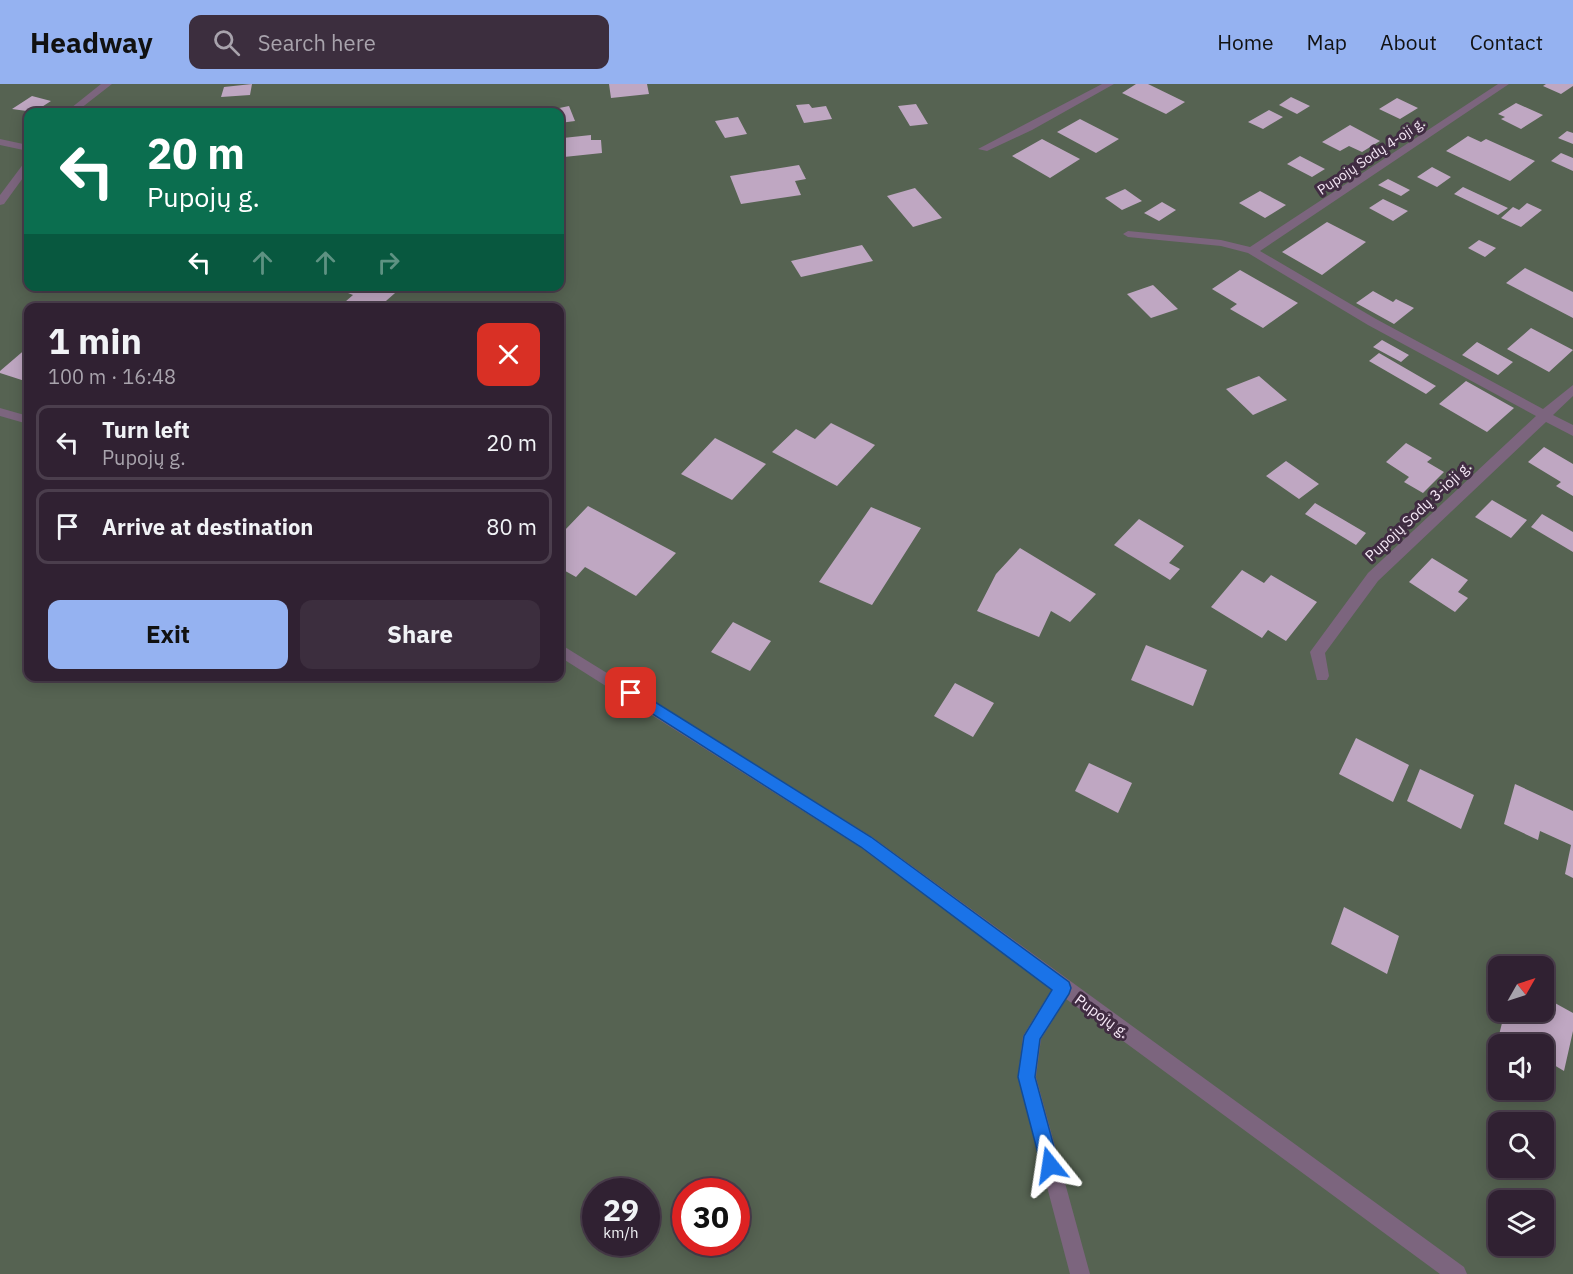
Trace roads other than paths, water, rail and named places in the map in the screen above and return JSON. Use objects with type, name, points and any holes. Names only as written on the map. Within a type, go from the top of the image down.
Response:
[{"type":"street","points":[[76,108],[107,84]]},
{"type":"street","points":[[983,149],[1029,128],[1109,84]]},
{"type":"street","name":"Pupojų Sodų 4-oji g.","points":[[1252,251],[1504,84]]},
{"type":"street","points":[[0,142],[24,146]]},
{"type":"street","points":[[0,202],[24,170]]},
{"type":"street","points":[[1128,234],[1221,243],[1252,251],[1372,322],[1573,430]]},
{"type":"street","name":"Pupojų Sodų 3-ioji g.","points":[[1322,676],[1317,652],[1372,577],[1573,389]]},
{"type":"street","points":[[0,412],[24,419]]},
{"type":"street","name":"Pupojų g.","points":[[564,653],[866,842],[1457,1274]]},
{"type":"street","points":[[1063,988],[1032,1036],[1027,1077],[1080,1274]]}]
